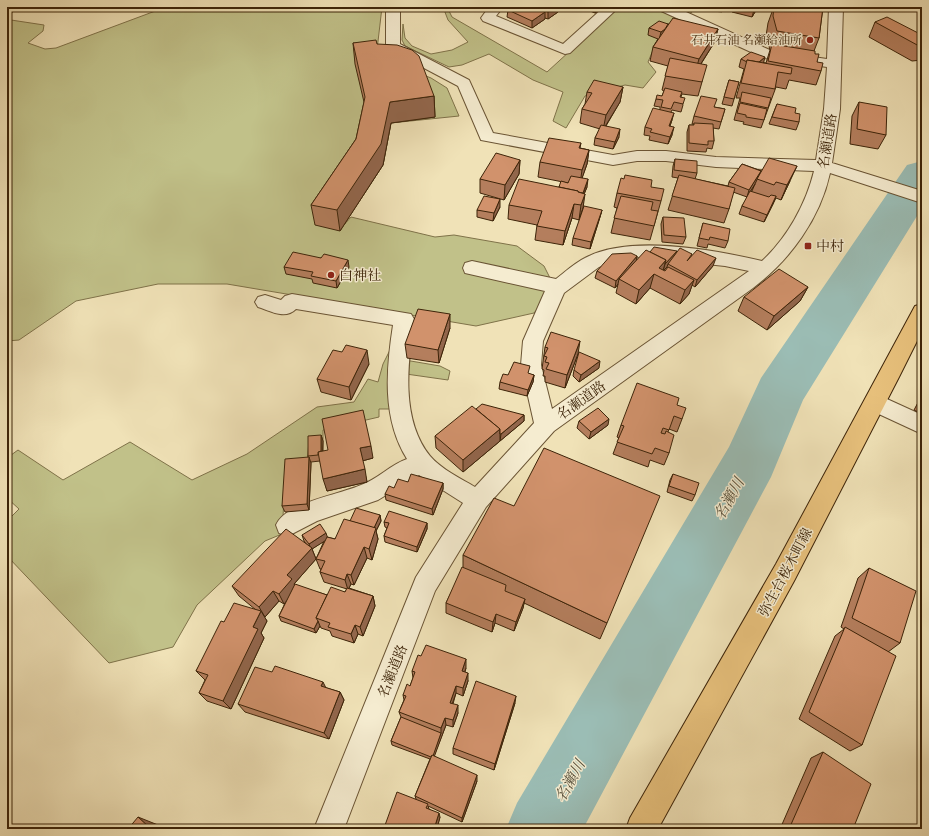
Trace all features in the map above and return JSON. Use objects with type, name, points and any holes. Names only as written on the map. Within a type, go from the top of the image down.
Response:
[{"type":"main road","name":"弥生台桜木町線","points":[[641,829],[736,664],[876,403],[922,312]]},
{"type":"street","points":[[393,7],[393,46],[464,83],[487,137],[613,160],[637,156],[666,156],[716,162],[825,166],[889,185],[922,197]]},
{"type":"street","points":[[496,7],[488,18],[565,50],[612,7]]},
{"type":"street","points":[[664,7],[769,55],[834,64]]},
{"type":"street","name":"名瀬道路","points":[[329,829],[425,585],[478,500],[546,425],[742,286],[772,262],[794,234],[808,209],[825,166],[833,119],[836,7]]},
{"type":"street","points":[[546,425],[531,365],[533,341],[556,289],[592,262],[618,254],[640,251],[725,259],[765,268]]},
{"type":"street","points":[[472,268],[559,287]]},
{"type":"street","points":[[265,302],[285,308],[292,301],[404,319],[400,354],[398,406],[408,437],[423,463],[450,484],[478,500]]},
{"type":"street","points":[[876,403],[922,425]]},
{"type":"street","points":[[288,524],[310,513],[370,493],[405,470],[423,463]]},
{"type":"green space","points":[[7,7],[21,7],[15,9],[10,15],[11,20],[44,25],[43,31],[28,43],[45,49],[56,48],[166,7],[382,7],[377,50],[406,68],[431,78],[447,88],[459,116],[391,123],[383,165],[343,226],[351,217],[435,237],[454,235],[517,246],[544,266],[552,282],[548,296],[534,313],[476,326],[227,284],[158,284],[76,301],[19,340],[7,341]]},
{"type":"green space","points":[[443,7],[447,7],[452,17],[547,72],[618,7],[726,7],[722,12],[695,9],[683,20],[659,36],[648,62],[656,72],[643,88],[625,85],[585,96],[566,128],[553,121],[563,92],[533,80],[489,54],[462,65],[449,67],[405,46],[402,40],[403,24],[405,38],[412,46],[431,54],[452,50],[468,42],[448,20]]},
{"type":"green space","points":[[394,342],[399,359],[440,366],[450,371],[448,380],[406,374],[405,409],[379,409],[379,417],[323,430],[323,440],[309,441],[307,462],[286,464],[282,534],[265,541],[197,605],[173,647],[109,663],[7,556],[7,521],[19,509],[7,498],[7,458],[18,450],[63,480],[130,442],[192,480],[247,454],[317,407],[354,402],[368,379],[378,382],[383,364]]},
{"type":"building","points":[[513,7],[533,7],[545,12],[532,21],[508,10]]},
{"type":"building","points":[[536,7],[555,7],[548,12]]},
{"type":"building","points":[[743,7],[756,7],[754,10]]},
{"type":"building","points":[[774,7],[823,7],[819,38],[777,31],[773,16]]},
{"type":"building","points":[[887,17],[922,35],[922,46],[919,46],[875,22]]},
{"type":"building","points":[[673,18],[718,29],[699,59],[653,47]]},
{"type":"building","points":[[659,21],[668,24],[661,32],[649,28]]},
{"type":"building","points":[[376,40],[377,44],[397,45],[412,50],[419,56],[434,96],[390,102],[381,144],[337,210],[311,205],[356,139],[365,97],[353,43]]},
{"type":"building","points":[[772,44],[815,51],[815,54],[819,54],[817,62],[823,63],[821,71],[768,61]]},
{"type":"building","points":[[751,52],[765,57],[759,62],[747,60],[747,62],[741,59]]},
{"type":"building","points":[[670,58],[707,65],[702,82],[665,76]]},
{"type":"building","points":[[747,60],[792,68],[791,74],[778,72],[775,89],[741,83]]},
{"type":"building","points":[[594,80],[623,87],[606,115],[582,109],[592,93],[587,92]]},
{"type":"building","points":[[729,80],[739,82],[734,99],[724,97]]},
{"type":"building","points":[[665,88],[682,92],[680,97],[685,98],[683,104],[674,102],[671,109],[661,107],[663,100],[656,99],[657,95],[662,96]]},
{"type":"building","points":[[742,92],[771,98],[768,108],[740,102]]},
{"type":"building","points":[[701,96],[717,99],[714,107],[725,109],[721,122],[694,116]]},
{"type":"building","points":[[859,102],[887,107],[886,135],[857,129]]},
{"type":"building","points":[[740,103],[767,109],[764,120],[746,117],[746,115],[737,113]]},
{"type":"building","points":[[777,104],[796,108],[795,113],[800,114],[799,122],[772,117]]},
{"type":"building","points":[[653,108],[674,113],[669,126],[674,127],[670,137],[650,132],[652,129],[645,127]]},
{"type":"building","points":[[694,123],[713,124],[714,141],[708,141],[708,145],[689,143],[689,125],[694,125]]},
{"type":"building","points":[[601,125],[620,129],[615,142],[595,138]]},
{"type":"building","points":[[549,138],[581,143],[579,148],[589,150],[582,170],[540,162]]},
{"type":"building","points":[[496,153],[520,160],[505,185],[480,179]]},
{"type":"building","points":[[769,158],[797,166],[787,185],[776,182],[774,185],[757,179]]},
{"type":"building","points":[[675,159],[697,161],[697,173],[674,170]]},
{"type":"building","points":[[742,164],[761,171],[749,190],[729,182]]},
{"type":"building","points":[[625,175],[652,180],[651,187],[664,189],[661,201],[617,193],[621,178],[624,179]]},
{"type":"building","points":[[679,175],[735,188],[729,209],[672,196]]},
{"type":"building","points":[[571,176],[588,179],[583,193],[559,187],[561,181],[568,183]]},
{"type":"building","points":[[519,179],[578,191],[585,194],[581,205],[574,204],[565,231],[537,226],[542,211],[509,205]]},
{"type":"building","points":[[750,191],[769,197],[771,195],[776,196],[767,215],[742,206]]},
{"type":"building","points":[[484,196],[500,199],[494,213],[477,210]]},
{"type":"building","points":[[621,196],[653,202],[651,210],[658,211],[654,226],[614,218]]},
{"type":"building","points":[[584,206],[602,210],[591,242],[573,238]]},
{"type":"building","points":[[663,217],[684,218],[686,237],[664,235]]},
{"type":"building","points":[[703,223],[730,229],[728,241],[710,237],[709,240],[699,238]]},
{"type":"building","points":[[654,247],[677,251],[665,264],[666,260],[650,252]]},
{"type":"building","points":[[680,248],[692,254],[687,261],[697,250],[716,258],[697,280],[668,264]]},
{"type":"building","points":[[646,250],[666,260],[659,268],[665,271],[668,267],[694,280],[685,290],[654,274],[639,290],[619,279]]},
{"type":"building","points":[[293,252],[321,258],[324,254],[348,260],[336,281],[311,276],[313,272],[284,267]]},
{"type":"building","points":[[631,253],[637,256],[616,281],[597,271],[612,254]]},
{"type":"building","points":[[779,269],[808,287],[774,316],[744,297]]},
{"type":"building","points":[[418,309],[450,314],[438,350],[405,344]]},
{"type":"building","points":[[551,332],[580,341],[567,375],[546,369],[549,363],[545,362],[547,357],[544,356],[548,348],[545,347]]},
{"type":"building","points":[[346,345],[367,350],[349,387],[317,379],[333,350],[342,352]]},
{"type":"building","points":[[579,352],[600,361],[581,375],[574,370]]},
{"type":"building","points":[[514,362],[530,366],[528,373],[534,375],[528,390],[500,382],[503,374],[508,375]]},
{"type":"building","points":[[637,383],[679,398],[677,405],[686,408],[682,419],[674,416],[669,430],[663,428],[661,433],[665,434],[666,431],[674,435],[669,453],[655,448],[652,454],[617,442],[624,426],[621,425]]},
{"type":"building","points":[[482,404],[524,415],[500,434],[500,429],[476,409]]},
{"type":"building","points":[[472,406],[500,429],[463,460],[435,436]]},
{"type":"building","points":[[598,408],[609,419],[591,432],[579,421]]},
{"type":"building","points":[[363,410],[371,446],[360,448],[365,469],[323,479],[318,452],[328,450],[322,419]]},
{"type":"building","points":[[321,435],[321,451],[318,452],[318,455],[308,456],[308,436]]},
{"type":"building","points":[[544,448],[660,496],[607,623],[463,555],[494,498],[514,506]]},
{"type":"building","points":[[309,457],[307,504],[282,506],[285,459]]},
{"type":"building","points":[[411,474],[443,483],[432,509],[385,494],[389,486],[394,488],[398,479],[408,482]]},
{"type":"building","points":[[673,474],[699,483],[695,495],[669,486]]},
{"type":"building","points":[[356,508],[380,515],[374,528],[350,521]]},
{"type":"building","points":[[389,511],[427,523],[417,547],[384,536],[389,523],[384,522]]},
{"type":"building","points":[[344,519],[376,528],[369,549],[364,547],[351,575],[347,574],[345,580],[320,572],[325,561],[316,559],[327,537],[335,539]]},
{"type":"building","points":[[320,524],[326,533],[309,544],[302,535]]},
{"type":"building","points":[[286,529],[312,548],[287,575],[292,579],[279,594],[273,591],[259,607],[232,586]]},
{"type":"building","points":[[462,567],[506,585],[505,591],[525,599],[516,622],[496,614],[493,622],[446,603]]},
{"type":"building","points":[[869,568],[916,591],[900,643],[852,618]]},
{"type":"building","points":[[295,584],[327,595],[316,618],[318,621],[314,629],[279,616]]},
{"type":"building","points":[[331,587],[345,592],[347,588],[373,596],[360,627],[355,625],[351,634],[328,627],[330,623],[316,618]]},
{"type":"building","points":[[234,603],[261,611],[253,627],[258,629],[223,701],[199,693],[208,675],[196,671],[221,621],[224,622]]},
{"type":"building","points":[[845,627],[896,656],[862,745],[809,712]]},
{"type":"building","points":[[426,645],[466,659],[462,671],[468,673],[463,688],[456,686],[450,703],[458,705],[453,720],[445,718],[441,728],[399,712],[406,696],[403,695],[407,684],[410,686],[415,672],[412,671],[418,655],[421,656]]},
{"type":"building","points":[[275,666],[323,682],[321,686],[340,692],[324,733],[238,704],[255,667],[272,672]]},
{"type":"building","points":[[476,681],[516,696],[495,764],[453,748]]},
{"type":"building","points":[[401,717],[441,733],[433,756],[432,755],[431,757],[391,741]]},
{"type":"building","points":[[823,752],[871,784],[853,829],[789,829]]},
{"type":"building","points":[[432,755],[477,775],[462,818],[415,796]]},
{"type":"building","points":[[397,792],[428,804],[426,808],[439,813],[435,826],[443,829],[384,828]]},
{"type":"building","points":[[138,817],[151,829],[128,829]]},
{"type":"waterway","name":"名瀬川","points":[[543,829],[751,460],[780,393],[922,174]]},
{"type":"place","name":"石井石油 名瀬給油所","points":[[810,40]]},
{"type":"place","name":"中村","points":[[808,246]]},
{"type":"place","name":"白神社","points":[[331,275]]}]
